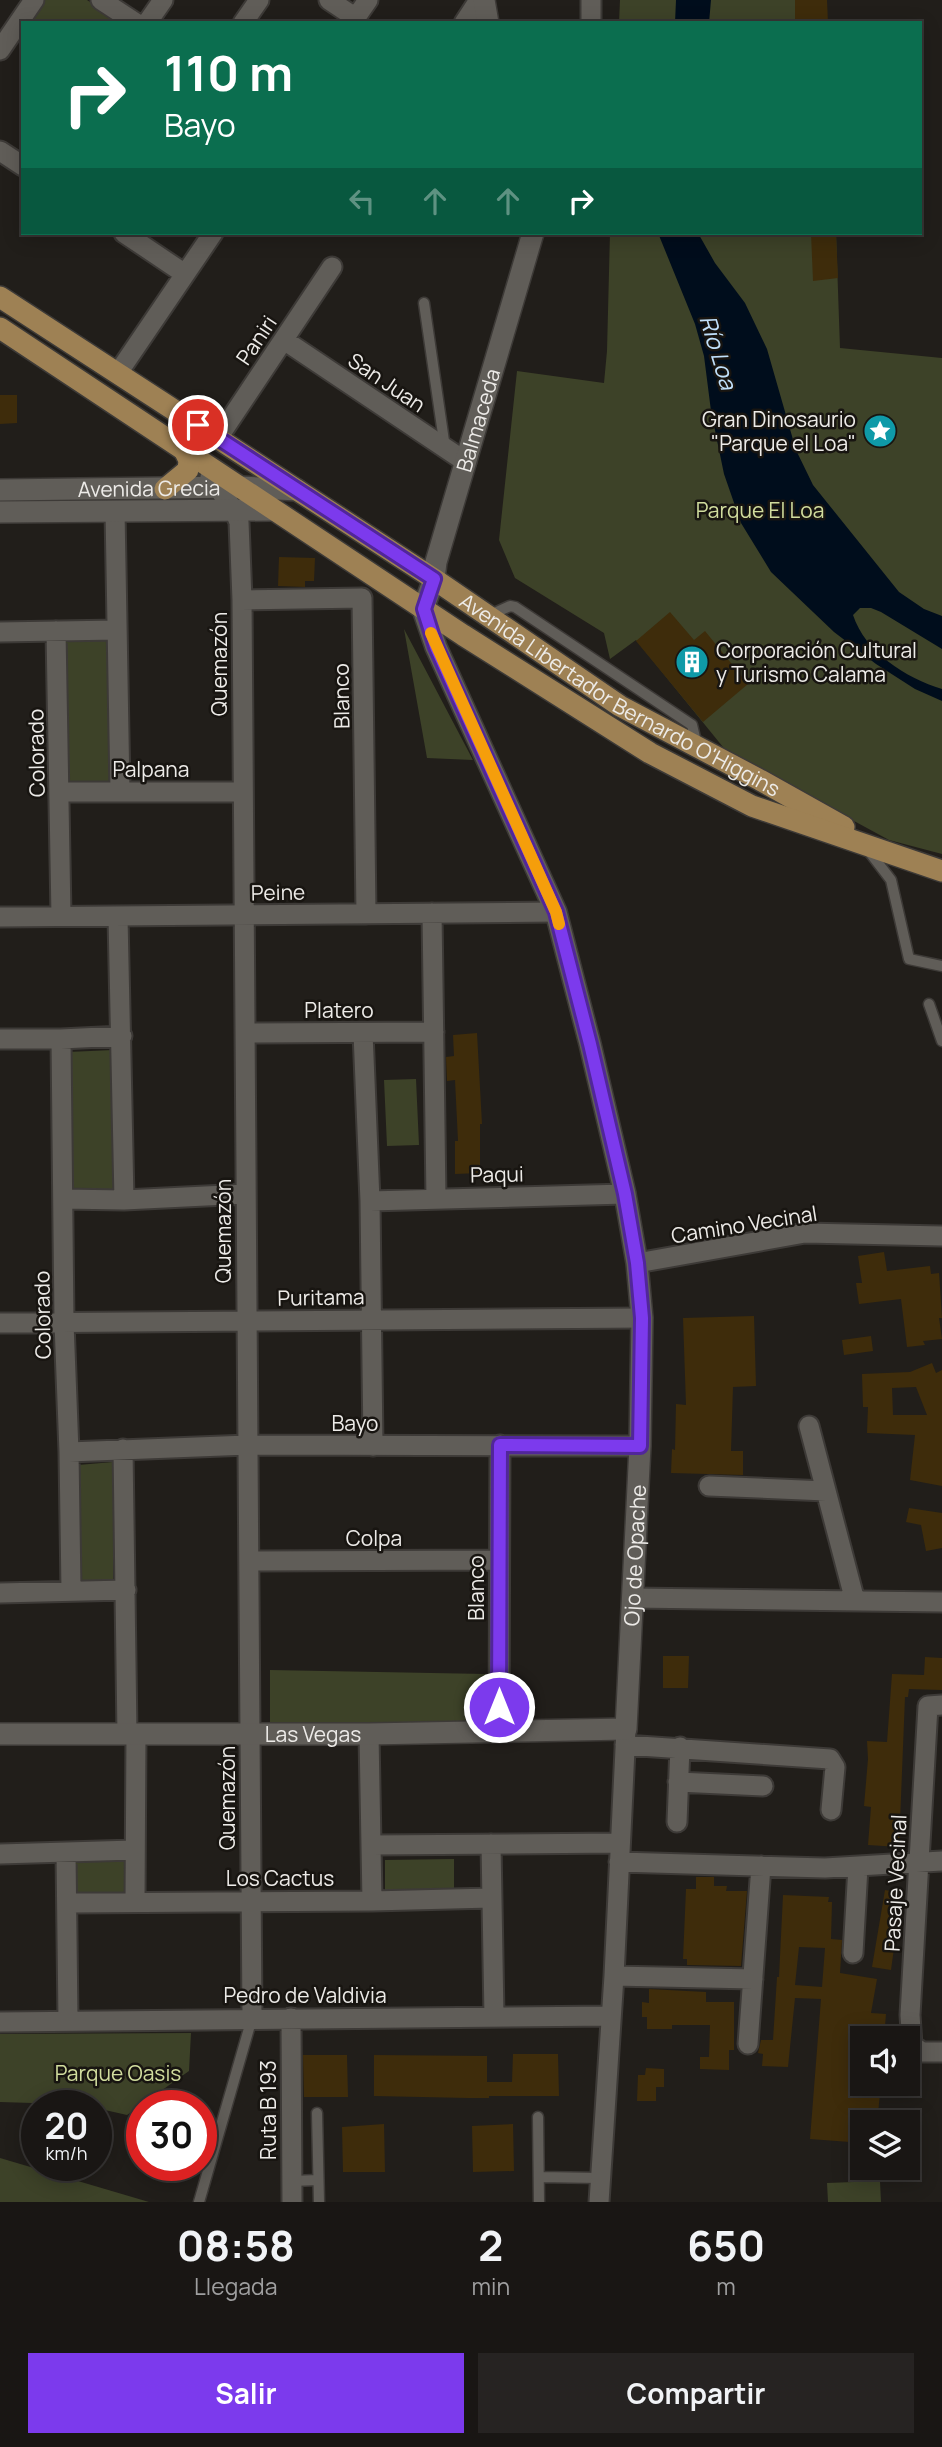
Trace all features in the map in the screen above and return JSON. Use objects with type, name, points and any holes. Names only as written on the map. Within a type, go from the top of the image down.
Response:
[{"type":"main road","points":[[484,0],[488,21]]},
{"type":"main road","name":"Balmaceda","points":[[424,609],[532,235]]},
{"type":"main road","name":"Avenida Libertador Bernardo O'Higgins","points":[[0,296],[434,579],[620,706],[892,854]]},
{"type":"main road","name":"Avenida Libertador Bernardo O'Higgins","points":[[0,328],[190,454],[230,488],[274,510],[650,753],[751,806],[942,872]]},
{"type":"main road","points":[[165,489],[188,470],[190,454]]},
{"type":"main road","name":"Avenida Grecia","points":[[0,490],[297,490]]},
{"type":"main road","name":"Avenida Grecia","points":[[0,512],[274,510]]},
{"type":"main road","name":"Ojo de Opache","points":[[424,609],[436,647],[556,912],[625,1194],[637,1263],[642,1318],[640,1446],[626,1737]]},
{"type":"main road","name":"Las Vegas","points":[[0,1734],[499,1732],[626,1737]]},
{"type":"street","points":[[22,21],[34,0]]},
{"type":"street","points":[[101,0],[133,21]]},
{"type":"street","points":[[148,21],[163,0]]},
{"type":"street","points":[[244,21],[259,0]]},
{"type":"street","points":[[328,0],[354,20],[368,0]]},
{"type":"street","points":[[465,21],[479,0]]},
{"type":"street","points":[[591,0],[591,21]]},
{"type":"street","points":[[0,50],[20,25]]},
{"type":"street","points":[[0,150],[21,165]]},
{"type":"street","points":[[127,235],[185,274]]},
{"type":"street","points":[[118,373],[212,235]]},
{"type":"street","name":"Paniri","points":[[218,439],[332,267]]},
{"type":"street","name":"San Juan","points":[[284,340],[466,462]]},
{"type":"street","name":"Quemazón","points":[[230,488],[239,522],[242,600],[252,2018]]},
{"type":"street","points":[[115,511],[120,791]]},
{"type":"street","name":"Blanco","points":[[242,600],[362,598],[366,914]]},
{"type":"street","points":[[0,632],[117,630]]},
{"type":"street","name":"Colorado","points":[[56,631],[61,916]]},
{"type":"street","name":"Palpana","points":[[59,792],[243,792]]},
{"type":"street","name":"Peine","points":[[0,917],[556,912]]},
{"type":"street","points":[[432,913],[436,1199]]},
{"type":"street","points":[[118,917],[124,1200]]},
{"type":"street","name":"Platero","points":[[245,1033],[434,1032]]},
{"type":"street","points":[[363,1033],[370,1201],[373,1446]]},
{"type":"street","points":[[0,1039],[61,1040],[122,1036]]},
{"type":"street","name":"Colorado","points":[[61,1040],[64,1323],[71,1590]]},
{"type":"street","points":[[63,1199],[124,1200],[246,1194]]},
{"type":"street","name":"Paqui","points":[[370,1201],[625,1194]]},
{"type":"street","name":"Camino Vecinal","points":[[637,1263],[806,1233],[942,1236]]},
{"type":"street","name":"Puritama","points":[[0,1323],[642,1318]]},
{"type":"street","points":[[809,1426],[855,1601]]},
{"type":"street","name":"Bayo","points":[[69,1452],[248,1445],[640,1446]]},
{"type":"street","name":"Blanco","points":[[499,1732],[500,1445]]},
{"type":"street","points":[[123,1449],[135,1901]]},
{"type":"street","points":[[709,1486],[826,1491]]},
{"type":"street","name":"Colpa","points":[[248,1561],[499,1560]]},
{"type":"street","points":[[0,1593],[126,1590]]},
{"type":"street","points":[[633,1598],[942,1602]]},
{"type":"street","name":"Pasaje Vecinal","points":[[942,1705],[928,1706],[910,2015],[912,2045],[922,2052],[942,2052]]},
{"type":"street","points":[[369,1734],[372,1901]]},
{"type":"street","points":[[626,1737],[680,1747],[830,1759],[835,1767],[831,1810]]},
{"type":"street","name":"Ojo de Opache","points":[[599,2202],[626,1737]]},
{"type":"street","points":[[677,1822],[680,1747]]},
{"type":"street","points":[[678,1782],[763,1786]]},
{"type":"street","points":[[371,1845],[491,1844],[761,1866],[858,1867],[942,1861]]},
{"type":"street","points":[[491,1844],[494,2017]]},
{"type":"street","points":[[0,1854],[134,1850]]},
{"type":"street","points":[[66,1853],[69,1903],[68,2021]]},
{"type":"street","points":[[748,2044],[761,1866]]},
{"type":"street","points":[[853,1953],[858,1867]]},
{"type":"street","name":"Los Cactus","points":[[69,1903],[491,1898]]},
{"type":"street","points":[[614,1976],[753,1979]]},
{"type":"street","name":"Pedro de Valdivia","points":[[0,2022],[610,2016]]},
{"type":"street","name":"Ruta B 193","points":[[291,2018],[292,2202]]},
{"type":"lane","points":[[424,303],[445,448]]},
{"type":"lane","points":[[488,616],[510,606],[515,607],[692,725],[697,747]]},
{"type":"lane","points":[[620,706],[633,687]]},
{"type":"lane","points":[[863,844],[891,880],[909,959],[942,966]]},
{"type":"lane","points":[[929,1004],[942,1041]]},
{"type":"lane","points":[[198,2202],[252,2018]]},
{"type":"lane","points":[[317,2113],[319,2202]]},
{"type":"lane","points":[[538,2117],[539,2202]]},
{"type":"lane","points":[[539,2177],[600,2178]]},
{"type":"lane","points":[[292,2181],[318,2180]]},
{"type":"green space","points":[[44,0],[87,0],[120,21],[30,21]]},
{"type":"green space","points":[[620,0],[827,0],[827,21],[619,21]]},
{"type":"green space","name":"Parque El Loa","points":[[610,235],[836,235],[840,348],[942,358],[942,854],[889,840],[727,752],[636,640],[610,659],[604,633],[515,578],[499,540],[517,371],[604,383]]},
{"type":"green space","points":[[404,629],[473,760],[427,758]]},
{"type":"green space","points":[[108,640],[109,787],[62,787],[61,641]]},
{"type":"green space","points":[[113,1050],[113,1191],[68,1193],[68,1052]]},
{"type":"green space","points":[[416,1079],[419,1145],[387,1146],[384,1080]]},
{"type":"green space","points":[[113,1462],[113,1585],[77,1588],[78,1465]]},
{"type":"green space","points":[[270,1670],[486,1674],[488,1725],[270,1725]]},
{"type":"green space","points":[[134,1850],[135,1901],[69,1903],[66,1853]]},
{"type":"green space","points":[[454,1859],[454,1889],[385,1890],[385,1860]]},
{"type":"green space","name":"Parque Oasis","points":[[191,2033],[189,2071],[162,2090],[126,2090],[126,2115],[112,2112],[112,2090],[21,2090],[21,2103],[0,2102],[0,2034]]},
{"type":"green space","points":[[0,2158],[21,2164],[21,2181],[78,2181],[149,2202],[0,2202]]},
{"type":"green space","points":[[880,2181],[881,2202],[828,2202],[827,2183]]},
{"type":"water","points":[[676,0],[711,0],[709,21],[675,21]]},
{"type":"water","name":"Río Loa","points":[[659,235],[699,235],[715,263],[745,303],[767,349],[796,450],[813,485],[899,592],[924,609],[942,616],[942,649],[871,608],[860,608],[853,615],[867,641],[877,652],[901,671],[942,689],[942,701],[915,689],[876,664],[834,632],[771,572],[741,523],[724,474],[711,411],[704,356],[695,324]]},
{"type":"building","points":[[795,0],[827,0],[828,21],[795,20]]},
{"type":"building","points":[[811,235],[836,235],[838,278],[813,281]]},
{"type":"building","points":[[0,395],[17,395],[17,423],[0,424]]},
{"type":"building","points":[[279,557],[315,558],[314,581],[305,581],[305,587],[278,586]]},
{"type":"building","name":"Corporación Cultural y Turismo Calama","points":[[670,612],[694,640],[705,631],[748,684],[703,722],[636,641]]},
{"type":"building","points":[[477,1033],[482,1124],[480,1173],[455,1174],[455,1141],[458,1141],[455,1080],[447,1081],[446,1057],[454,1056],[453,1035]]},
{"type":"building","points":[[884,1252],[887,1271],[930,1266],[931,1274],[939,1273],[942,1339],[923,1341],[925,1345],[907,1347],[901,1299],[859,1304],[856,1283],[862,1283],[858,1256]]},
{"type":"building","points":[[754,1316],[756,1386],[733,1387],[731,1451],[743,1451],[743,1475],[671,1473],[672,1449],[675,1450],[676,1404],[686,1405],[683,1318]]},
{"type":"building","points":[[871,1336],[873,1351],[844,1355],[842,1340]]},
{"type":"building","points":[[932,1363],[936,1373],[942,1370],[942,1486],[910,1480],[915,1435],[867,1433],[868,1407],[863,1407],[862,1374],[910,1372]],"holes":[[[916,1387],[927,1415],[893,1415],[892,1388]]]},
{"type":"building","points":[[909,1508],[942,1513],[942,1548],[926,1551],[921,1525],[906,1522]]},
{"type":"building","points":[[663,1656],[689,1656],[688,1688],[663,1688]]},
{"type":"building","points":[[925,1657],[942,1658],[942,1690],[909,1689],[908,1697],[905,1697],[899,1847],[868,1845],[871,1807],[864,1806],[867,1741],[887,1742],[892,1674],[924,1675]]},
{"type":"building","points":[[696,1877],[714,1877],[714,1886],[727,1886],[726,1891],[747,1891],[741,1966],[687,1965],[687,1959],[683,1959],[686,1889],[696,1889]]},
{"type":"building","points":[[885,1890],[901,1893],[891,1941],[895,1941],[891,1970],[872,1967]]},
{"type":"building","points":[[783,1895],[829,1897],[828,1902],[832,1902],[831,1939],[842,1940],[840,1973],[877,1979],[871,2013],[886,2014],[885,2026],[850,2026],[850,2096],[880,2096],[878,2110],[850,2110],[850,2142],[810,2139],[821,1999],[795,1998],[788,2067],[762,2066],[763,2054],[758,2053],[761,2040],[773,2040]],"holes":[[[799,1947],[825,1948],[822,1987],[795,1985]]]},
{"type":"building","points":[[649,1989],[706,1992],[706,2002],[734,2002],[734,2050],[729,2050],[729,2070],[700,2069],[700,2057],[709,2057],[710,2025],[672,2025],[672,2029],[647,2029],[647,2017],[642,2017],[642,2002],[649,2003]]},
{"type":"building","points":[[513,2054],[558,2054],[559,2096],[374,2096],[374,2055],[487,2056],[487,2082],[512,2082]]},
{"type":"building","points":[[303,2055],[347,2055],[348,2097],[304,2097]]},
{"type":"building","points":[[646,2068],[664,2069],[664,2087],[656,2087],[656,2101],[637,2101],[638,2075],[645,2075]]},
{"type":"building","points":[[384,2124],[385,2172],[343,2172],[342,2127]]},
{"type":"building","points":[[513,2124],[514,2171],[473,2172],[472,2126]]},
{"type":"slow traffic","points":[[431,633],[559,924]]},
{"type":"place","name":"Gran Dinosaurio \"Parque el Loa\"","points":[[880,431]]},
{"type":"place","name":"Corporación Cultural y Turismo Calama","points":[[692,662]]},
{"type":"route","points":[[198,425],[434,579],[424,609],[436,647],[556,912],[590,1044],[625,1194],[637,1263],[642,1318],[640,1446],[500,1445],[499,1707]]}]
